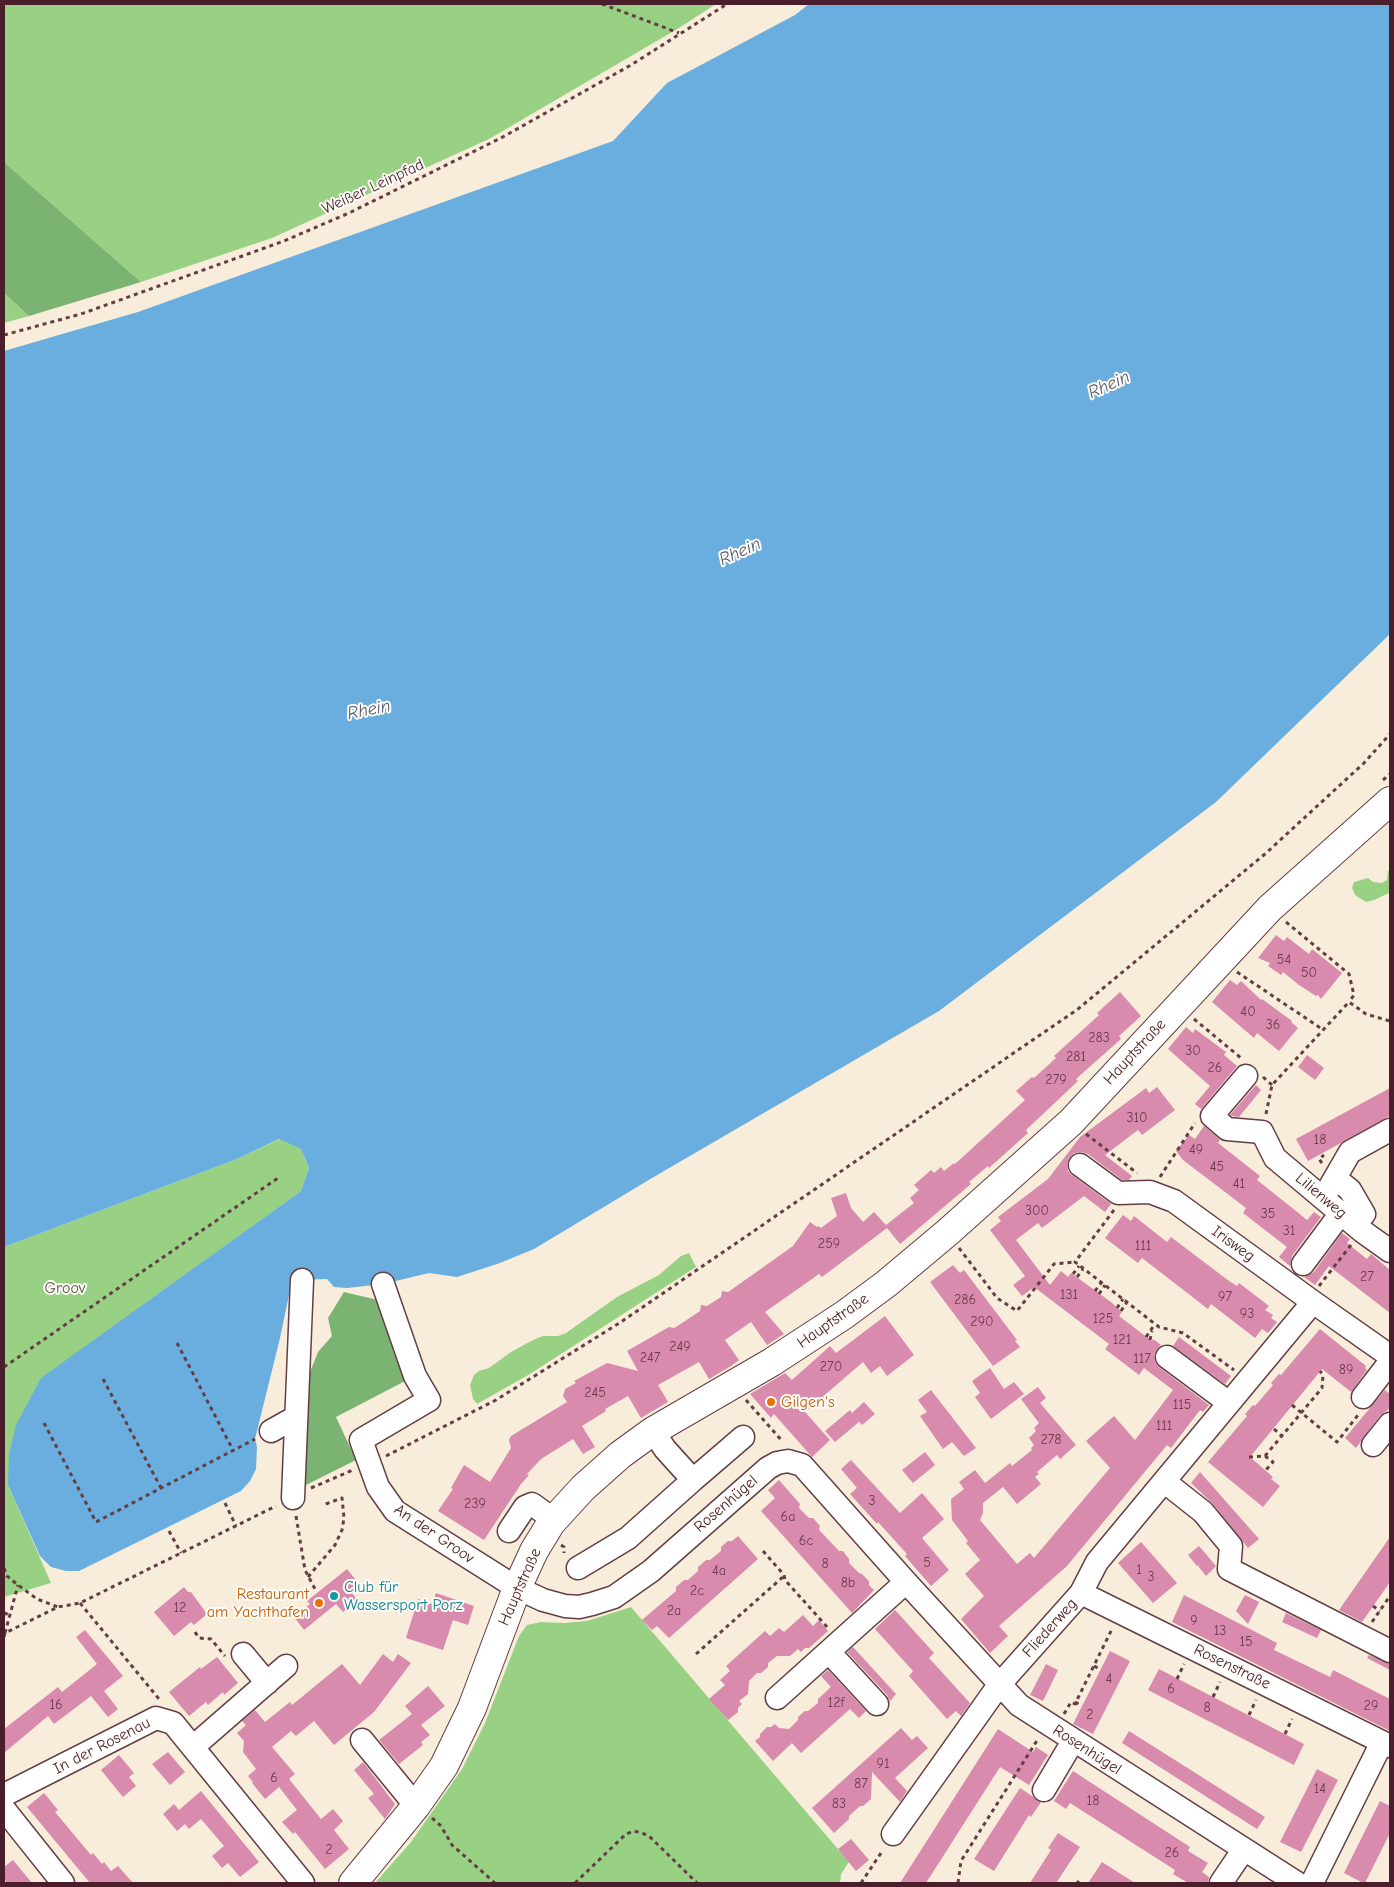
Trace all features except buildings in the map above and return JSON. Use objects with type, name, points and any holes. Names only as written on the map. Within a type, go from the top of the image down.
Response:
[{"type":"main road","name":"Hauptstraße","points":[[353,1883],[421,1809],[472,1708],[517,1588],[534,1551],[554,1520],[602,1470],[653,1431],[776,1360],[844,1315],[886,1284],[948,1232],[1071,1122],[1270,908],[1390,801]]},
{"type":"street","points":[[1251,1070],[1212,1116],[1227,1129],[1262,1132]]},
{"type":"street","points":[[1329,1188],[1350,1152],[1390,1130]]},
{"type":"street","name":"Lilienweg","points":[[1262,1132],[1275,1158],[1329,1188],[1350,1190],[1364,1214],[1353,1223],[1390,1251]]},
{"type":"street","points":[[1080,1165],[1118,1193],[1150,1192]]},
{"type":"street","name":"Irisweg","points":[[1150,1192],[1174,1201],[1390,1356]]},
{"type":"street","points":[[1304,1264],[1353,1223]]},
{"type":"street","points":[[293,1498],[302,1280]]},
{"type":"street","name":"An der Groov","points":[[383,1284],[415,1376],[429,1400],[361,1440],[378,1487],[395,1511],[517,1588]]},
{"type":"street","name":"Fliederweg","points":[[893,1834],[999,1685],[1081,1593],[1097,1562],[1230,1403],[1311,1301]]},
{"type":"street","points":[[1167,1357],[1230,1403]]},
{"type":"street","points":[[1362,1404],[1390,1362]]},
{"type":"street","points":[[271,1430],[296,1416]]},
{"type":"street","points":[[1373,1445],[1390,1424]]},
{"type":"street","points":[[653,1431],[665,1449],[693,1480]]},
{"type":"street","points":[[578,1568],[628,1538],[743,1437]]},
{"type":"street","name":"Rosenhügel","points":[[517,1588],[543,1600],[565,1606],[579,1607],[614,1597],[651,1571],[768,1468],[777,1463],[788,1462],[802,1465],[1019,1705],[1297,1883]]},
{"type":"street","points":[[1165,1482],[1203,1512],[1231,1546],[1230,1569],[1390,1650]]},
{"type":"street","points":[[509,1530],[525,1507],[532,1504],[554,1520]]},
{"type":"street","points":[[777,1698],[906,1582]]},
{"type":"street","name":"Rosenstraße","points":[[1081,1593],[1386,1744],[1312,1883]]},
{"type":"street","points":[[834,1647],[877,1704]]},
{"type":"street","points":[[193,1747],[275,1676],[243,1654]]},
{"type":"street","name":"In der Rosenau","points":[[4,1795],[156,1718],[172,1724],[193,1747],[303,1883]]},
{"type":"street","points":[[1044,1790],[1059,1731]]},
{"type":"street","points":[[362,1740],[421,1809]]},
{"type":"street","points":[[4,1809],[60,1882]]},
{"type":"street","points":[[1222,1883],[1244,1849]]},
{"type":"path","points":[[602,4],[679,33]]},
{"type":"path","name":"Weißer Leinpfad","points":[[4,335],[81,314],[284,241],[349,213],[501,138],[630,65],[727,4]]},
{"type":"path","points":[[4,1635],[58,1607],[80,1603],[318,1484],[369,1464],[496,1400],[621,1322],[1078,1009],[1265,854],[1364,763],[1390,734]]},
{"type":"path","points":[[1262,1132],[1272,1085],[1354,995],[1349,974],[1270,908]]},
{"type":"path","points":[[1220,960],[1322,1029]]},
{"type":"path","points":[[1349,1002],[1366,1014],[1390,1021]]},
{"type":"path","points":[[1178,1006],[1251,1070],[1272,1085]]},
{"type":"path","points":[[1080,1129],[1139,1175],[1150,1192],[1198,1119],[1212,1116]]},
{"type":"path","points":[[4,1367],[278,1178]]},
{"type":"path","points":[[1075,1262],[1119,1204]]},
{"type":"path","points":[[1311,1301],[1353,1223]]},
{"type":"path","points":[[948,1232],[997,1298],[1017,1311],[1054,1264],[1075,1262],[1127,1302],[1154,1326],[1183,1333],[1248,1381]]},
{"type":"path","points":[[1073,1274],[1080,1266]]},
{"type":"path","points":[[1077,1277],[1083,1269]]},
{"type":"path","points":[[1097,1292],[1103,1284]]},
{"type":"path","points":[[1117,1308],[1123,1299]]},
{"type":"path","points":[[1121,1311],[1127,1302]]},
{"type":"path","points":[[1148,1339],[1154,1326]]},
{"type":"path","points":[[176,1343],[233,1450]]},
{"type":"path","points":[[1265,1456],[1322,1388],[1323,1375],[1320,1372]]},
{"type":"path","points":[[103,1379],[161,1488]]},
{"type":"path","points":[[741,1393],[802,1465]]},
{"type":"path","points":[[1292,1405],[1337,1442],[1362,1404]]},
{"type":"path","points":[[44,1423],[96,1522],[271,1430]]},
{"type":"path","points":[[1274,1429],[1282,1436]]},
{"type":"path","points":[[1249,1456],[1265,1456],[1273,1462],[1266,1471]]},
{"type":"path","points":[[293,1498],[305,1570],[315,1589]]},
{"type":"path","points":[[308,1576],[335,1545],[342,1530],[344,1518],[342,1498],[323,1505]]},
{"type":"path","points":[[224,1503],[236,1526]]},
{"type":"path","points":[[169,1531],[180,1553]]},
{"type":"path","points":[[763,1551],[784,1575],[785,1580],[834,1647]]},
{"type":"path","points":[[4,1568],[8,1576],[37,1600],[58,1607]]},
{"type":"path","points":[[696,1654],[784,1575]]},
{"type":"path","points":[[4,1635],[18,1585]]},
{"type":"path","points":[[1362,1636],[1390,1596]]},
{"type":"path","points":[[80,1603],[156,1695]]},
{"type":"path","points":[[1373,1606],[1380,1611]]},
{"type":"path","points":[[4,1613],[10,1615]]},
{"type":"path","points":[[1075,1702],[1121,1613]]},
{"type":"path","points":[[1094,1666],[1100,1670]]},
{"type":"path","points":[[958,1883],[960,1861],[1059,1731],[1071,1702],[1082,1706]]},
{"type":"path","points":[[421,1809],[441,1826],[452,1844],[495,1883]]},
{"type":"path","points":[[575,1883],[626,1834],[634,1831],[649,1836],[697,1883]]},
{"type":"path","points":[[861,1883],[893,1834]]},
{"type":"green space","points":[[4,4],[716,4],[679,28],[489,139],[272,238],[141,282],[4,162]]},
{"type":"green space","points":[[4,162],[141,282],[29,316],[4,293]]},
{"type":"green space","points":[[4,293],[29,316],[4,323]]},
{"type":"green space","points":[[1390,870],[1389,893],[1366,902],[1355,895],[1352,888],[1354,882],[1368,878],[1373,882],[1382,883],[1387,880],[1388,871]]},
{"type":"green space","name":"Groov","points":[[280,1139],[301,1149],[309,1168],[301,1191],[41,1379],[8,1485],[51,1583],[4,1597],[4,1247],[237,1159]]},
{"type":"green space","points":[[689,1253],[696,1267],[530,1374],[477,1404],[473,1399],[470,1385],[474,1375],[479,1371],[489,1368],[511,1352],[533,1340],[543,1336],[558,1336],[566,1333],[617,1297],[659,1275],[681,1256]]},
{"type":"green space","points":[[344,1292],[382,1301],[407,1380],[336,1417],[356,1460],[306,1485],[303,1431],[306,1382],[318,1352],[332,1336],[328,1318]]},
{"type":"green space","points":[[631,1607],[849,1862],[841,1874],[840,1883],[375,1883],[411,1842],[462,1769],[485,1723],[519,1636],[527,1625],[541,1622],[587,1621]]},
{"type":"water","name":"Rhein","points":[[809,4],[1390,4],[1390,634],[1216,802],[939,1011],[534,1249],[500,1263],[457,1277],[429,1273],[383,1284],[347,1288],[334,1287],[327,1279],[296,1280],[290,1290],[255,1439],[257,1447],[256,1469],[250,1481],[241,1491],[79,1571],[66,1571],[51,1567],[40,1556],[8,1485],[9,1454],[16,1425],[41,1378],[301,1191],[309,1168],[301,1149],[279,1139],[237,1159],[4,1247],[4,351],[138,312],[613,141],[667,83],[795,15]]},
{"type":"place","name":"Gilgen's","points":[[771,1402]]},
{"type":"place","name":"Club für Wassersport Porz","points":[[334,1596]]},
{"type":"place","name":"Restaurant am Yachthafen","points":[[319,1603]]}]
